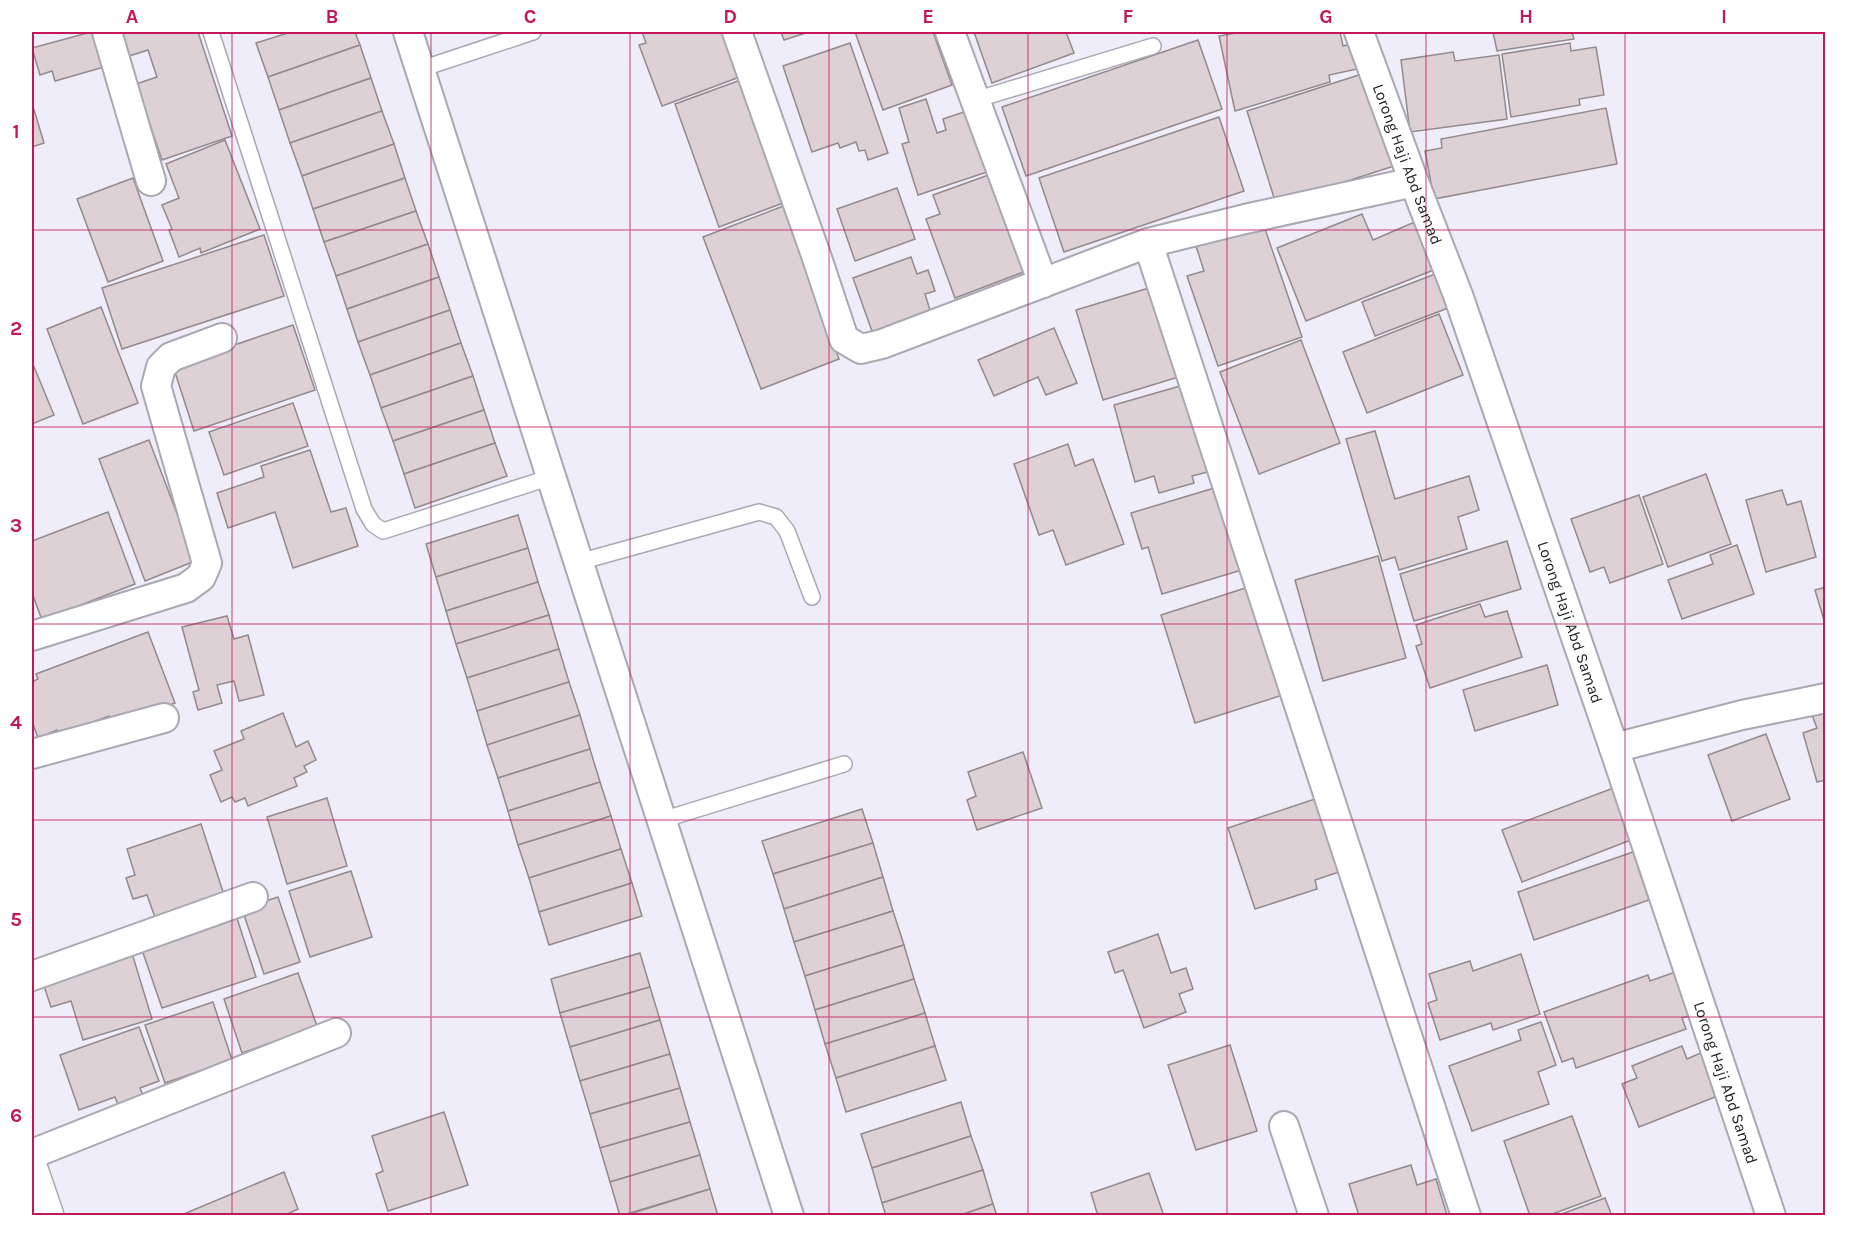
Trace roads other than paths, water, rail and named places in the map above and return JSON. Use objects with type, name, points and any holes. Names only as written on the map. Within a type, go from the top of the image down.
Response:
[{"type":"street","points":[[107,32],[151,181]]},
{"type":"street","points":[[408,32],[789,1215]]},
{"type":"street","points":[[737,32],[844,339],[861,349],[882,344],[1148,243],[1414,182]]},
{"type":"street","points":[[950,32],[1043,283]]},
{"type":"street","name":"Lorong Haji Abd Samad","points":[[1359,32],[1458,296],[1614,748],[1771,1215]]},
{"type":"street","points":[[1148,243],[1466,1215]]},
{"type":"street","points":[[32,636],[186,588],[201,577],[207,563],[156,386],[161,367],[171,357],[222,338]]},
{"type":"street","points":[[1614,748],[1742,715],[1826,698]]},
{"type":"street","points":[[32,754],[164,718]]},
{"type":"street","points":[[32,976],[253,897]]},
{"type":"street","points":[[32,1154],[336,1033]]},
{"type":"street","points":[[1284,1126],[1314,1215]]},
{"type":"street","points":[[32,1172],[47,1215]]},
{"type":"lane","points":[[421,69],[533,32]]},
{"type":"lane","points":[[215,33],[364,509],[373,524],[383,531],[551,477]]},
{"type":"lane","points":[[975,100],[1153,46]]},
{"type":"lane","points":[[579,562],[759,512],[776,517],[787,531],[812,597]]},
{"type":"lane","points":[[662,820],[844,764]]}]
